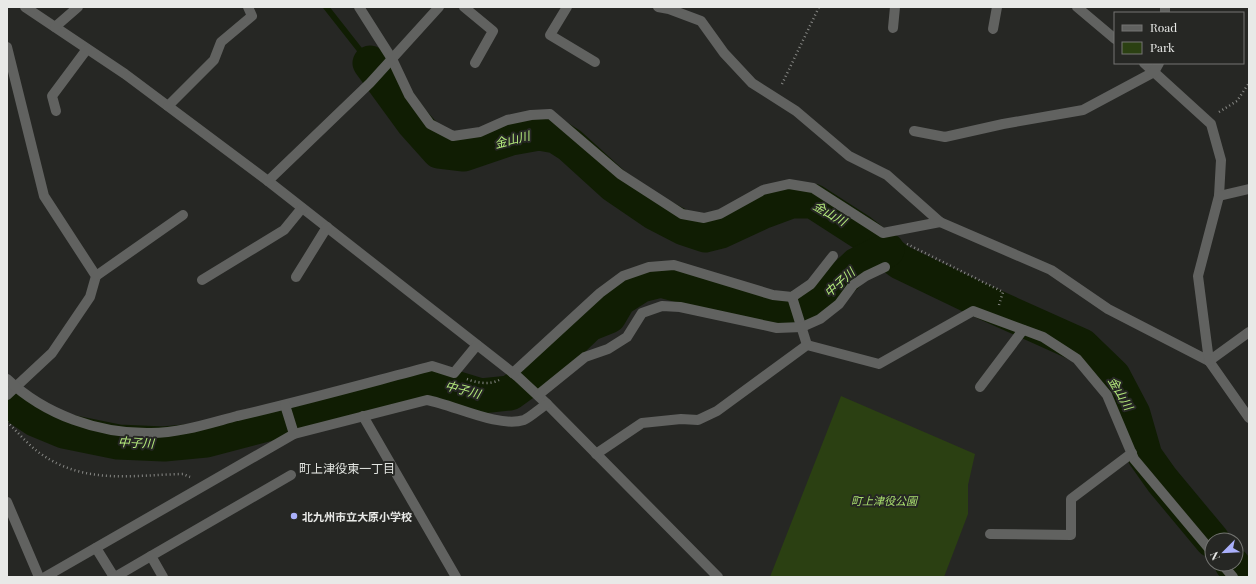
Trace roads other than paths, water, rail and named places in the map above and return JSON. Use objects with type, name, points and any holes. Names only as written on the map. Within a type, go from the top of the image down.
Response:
[{"type":"street","points":[[25,7],[168,106],[268,180],[515,375],[535,392],[718,577]]},
{"type":"street","points":[[55,27],[78,7]]},
{"type":"street","points":[[168,106],[214,60],[221,42],[252,16],[248,7]]},
{"type":"street","points":[[359,7],[391,60],[409,95],[430,124],[453,136],[480,132],[507,120],[550,114],[620,174],[682,214],[704,218],[720,214],[763,190],[789,184],[813,188],[883,233],[940,222]]},
{"type":"street","points":[[268,180],[370,83],[439,7]]},
{"type":"street","points":[[464,7],[493,32],[475,63]]},
{"type":"street","points":[[568,7],[550,35],[595,62]]},
{"type":"street","points":[[658,7],[701,21],[724,53],[752,83],[796,111],[849,156],[887,176],[940,222],[1051,270],[1108,309],[1209,361]]},
{"type":"street","points":[[893,28],[895,7]]},
{"type":"street","points":[[993,29],[997,7]]},
{"type":"street","points":[[1077,7],[1114,38]]},
{"type":"street","points":[[7,46],[44,196],[96,276]]},
{"type":"street","points":[[56,111],[52,96],[87,49]]},
{"type":"street","points":[[914,131],[945,137],[1003,124],[1083,110],[1156,67],[1211,124],[1221,160],[1219,196],[1198,276],[1209,361],[1249,418]]},
{"type":"street","points":[[1219,196],[1249,189]]},
{"type":"street","points":[[202,280],[284,230],[302,208]]},
{"type":"street","points":[[7,395],[52,353],[90,297],[96,276],[183,215]]},
{"type":"street","points":[[296,277],[327,227]]},
{"type":"street","points":[[793,299],[810,284],[833,256]]},
{"type":"street","points":[[515,375],[600,293],[623,276],[649,267],[674,265],[793,299]]},
{"type":"street","points":[[535,392],[585,356],[608,349],[626,337],[642,313],[662,306],[680,307],[777,328],[820,319],[839,304],[853,286],[866,276],[885,267]]},
{"type":"street","points":[[793,299],[807,345]]},
{"type":"street","points":[[807,345],[879,364],[973,311],[1043,337],[1077,359],[1107,395],[1134,459],[1204,542]]},
{"type":"street","points":[[980,387],[1023,330]]},
{"type":"street","points":[[1209,361],[1249,332]]},
{"type":"street","points":[[7,379],[41,406],[74,420],[113,431],[152,434],[186,428],[285,405],[432,366],[454,373],[477,345]]},
{"type":"street","points":[[596,454],[642,423],[681,419],[698,420],[717,411],[807,345]]},
{"type":"street","points":[[45,577],[294,433],[427,400],[445,404],[500,422],[524,420],[547,404]]},
{"type":"street","points":[[285,405],[294,433]]},
{"type":"street","points":[[364,416],[456,577]]},
{"type":"street","points":[[990,534],[1071,535],[1071,499],[1132,453]]},
{"type":"street","points":[[96,548],[114,577],[291,475]]},
{"type":"street","points":[[7,502],[39,577]]},
{"type":"street","points":[[151,556],[163,577]]},
{"type":"waterway","points":[[326,7],[370,63]]},
{"type":"waterway","name":"金山川","points":[[370,63],[413,122],[439,151],[464,154],[511,138],[539,133],[556,136],[570,145],[614,185],[655,213],[684,228],[705,235],[721,231],[764,211],[791,201],[813,201],[861,232],[900,262],[975,298],[1082,346],[1113,376],[1133,414],[1145,456],[1162,480],[1205,532]]},
{"type":"waterway","name":"中子川","points":[[14,405],[35,419],[64,431],[118,442],[164,444],[206,440],[432,381],[481,396],[510,393],[539,372],[589,324],[609,316],[619,299],[641,285],[661,280],[762,307],[789,311],[822,298],[857,265],[887,250]]},
{"type":"waterway","name":"金山川","points":[[1239,572],[1243,577]]},
{"type":"place","name":"北九州市立大原小学校","points":[[294,516]]},
{"type":"district","name":"町上津役東一丁目","points":[[347,468]]},
{"type":"park label","name":"町上津役公園","points":[[884,500]]}]
